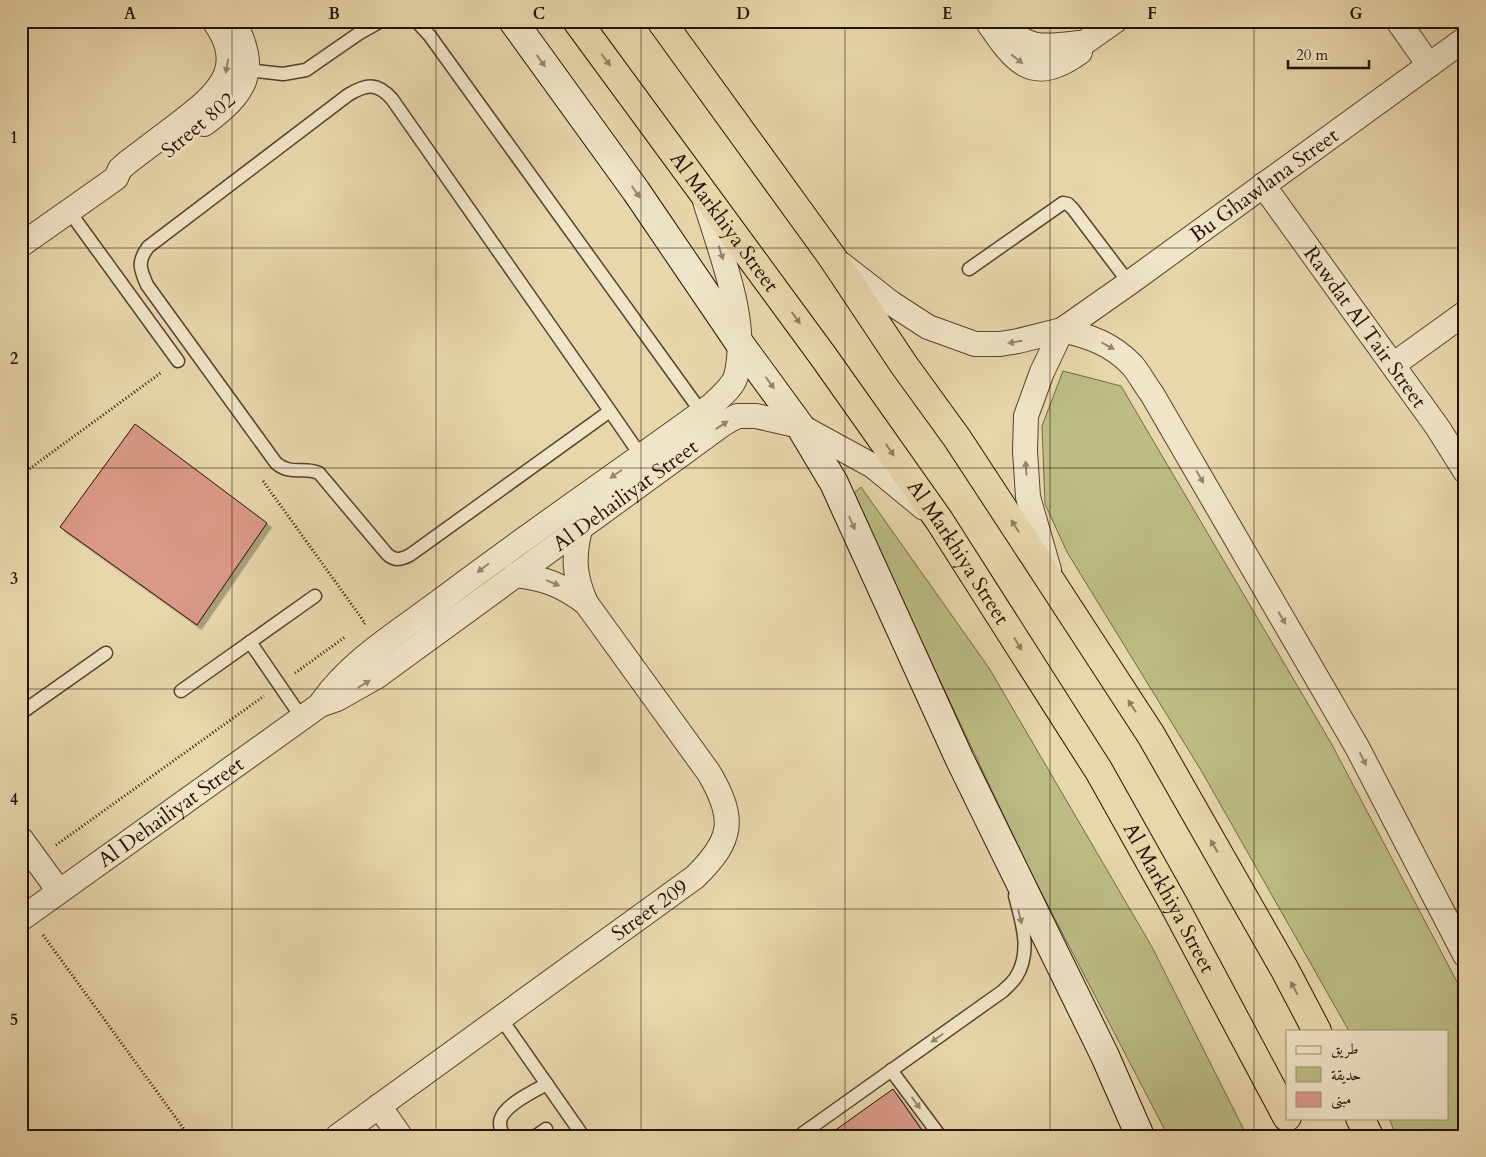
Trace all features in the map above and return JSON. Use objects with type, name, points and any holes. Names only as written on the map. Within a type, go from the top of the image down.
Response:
[{"type":"highway","name":"Al Markhiya Street","points":[[577,21],[702,189],[939,520],[1099,771],[1173,902],[1286,1114]]},
{"type":"highway","points":[[661,21],[832,257],[904,365],[957,438],[1052,583],[1150,735],[1285,970],[1316,1030]]},
{"type":"highway","name":"Al Markhiya Street","points":[[1289,1120],[1297,1136]]},
{"type":"highway","points":[[1361,1120],[1369,1136]]},
{"type":"main road","points":[[513,21],[636,191],[740,344],[800,426],[834,484],[872,570],[1004,852],[1105,1056],[1140,1136]]},
{"type":"street","name":"Street 802","points":[[116,178],[120,169],[128,162],[214,95],[224,80],[229,58],[226,43],[214,21]]},
{"type":"street","name":"Street 802","points":[[21,245],[116,178],[136,173],[226,107],[242,87],[248,70],[247,53],[233,21]]},
{"type":"street","points":[[987,21],[1010,53],[1021,62],[1034,68],[1044,69],[1066,62],[1080,52],[1082,45],[1115,21]]},
{"type":"street","points":[[1001,21],[1016,36],[1033,44],[1053,46],[1079,43],[1082,45]]},
{"type":"street","points":[[1398,21],[1429,65]]},
{"type":"street","name":"Bu Ghawlana Street","points":[[832,257],[891,303],[928,328],[975,344],[1009,343],[1062,330],[1465,39]]},
{"type":"street","name":"Rawdat Al Tair Street","points":[[1263,185],[1438,428],[1465,471]]},
{"type":"street","name":"Al Dehailiyat Street","points":[[311,712],[331,689],[364,658],[516,544],[702,413],[727,390],[736,377],[740,344],[734,297],[702,189]]},
{"type":"street","points":[[1393,365],[1465,313]]},
{"type":"street","name":"Bu Ghawlana Street","points":[[1052,583],[1028,498],[1025,451],[1026,416],[1042,372],[1062,330]]},
{"type":"street","points":[[1062,330],[1084,335],[1112,347],[1132,365],[1152,394],[1357,747],[1465,955]]},
{"type":"street","name":"Al Dehailiyat Street","points":[[24,917],[311,712],[344,696],[376,677],[723,424],[737,416],[756,416],[800,426],[873,466],[939,520]]},
{"type":"street","name":"Street 209","points":[[338,1136],[500,1017],[695,878],[712,861],[724,842],[727,822],[722,794],[709,773],[586,603],[578,586],[575,567],[580,529]]},
{"type":"street","name":"Street 209","points":[[515,575],[553,582],[570,591],[586,603]]},
{"type":"street","points":[[21,839],[59,891]]},
{"type":"street","points":[[379,1106],[400,1136]]},
{"type":"lane","points":[[248,70],[282,74],[306,70],[358,34],[381,21]]},
{"type":"lane","points":[[416,21],[430,36],[702,413]]},
{"type":"lane","points":[[610,411],[410,555],[397,560],[393,559],[386,554],[319,474],[309,470],[288,471],[276,463],[147,285],[140,270],[142,256],[148,247],[348,95],[359,89],[372,86],[384,90],[392,99],[610,411],[641,456]]},
{"type":"lane","points":[[969,269],[1064,203],[1073,209],[1129,283]]},
{"type":"lane","points":[[69,211],[178,361]]},
{"type":"lane","points":[[181,691],[315,596]]},
{"type":"lane","points":[[250,642],[311,712]]},
{"type":"lane","points":[[21,713],[106,653]]},
{"type":"lane","points":[[799,1136],[1003,991],[1016,977],[1024,959],[1025,934],[1004,852]]},
{"type":"lane","points":[[500,1017],[583,1136]]},
{"type":"lane","points":[[892,1070],[940,1136]]},
{"type":"lane","points":[[503,1136],[500,1124],[502,1115],[510,1106],[547,1084]]},
{"type":"path","points":[[21,475],[178,361]]},
{"type":"path","points":[[24,917],[190,1136]]},
{"type":"green space","points":[[1063,371],[1121,386],[1331,743],[1465,997],[1465,1136],[1396,1136],[1390,1120],[1448,1120],[1448,1030],[1348,1030],[1202,772],[1067,552],[1045,504],[1042,426]]},
{"type":"green space","points":[[861,487],[989,668],[1152,947],[1247,1136],[1168,1136],[1029,869],[926,651],[850,497]]},
{"type":"building","points":[[135,424],[267,523],[197,625],[60,527]]},
{"type":"building","points":[[893,1089],[926,1136],[827,1136]]}]
